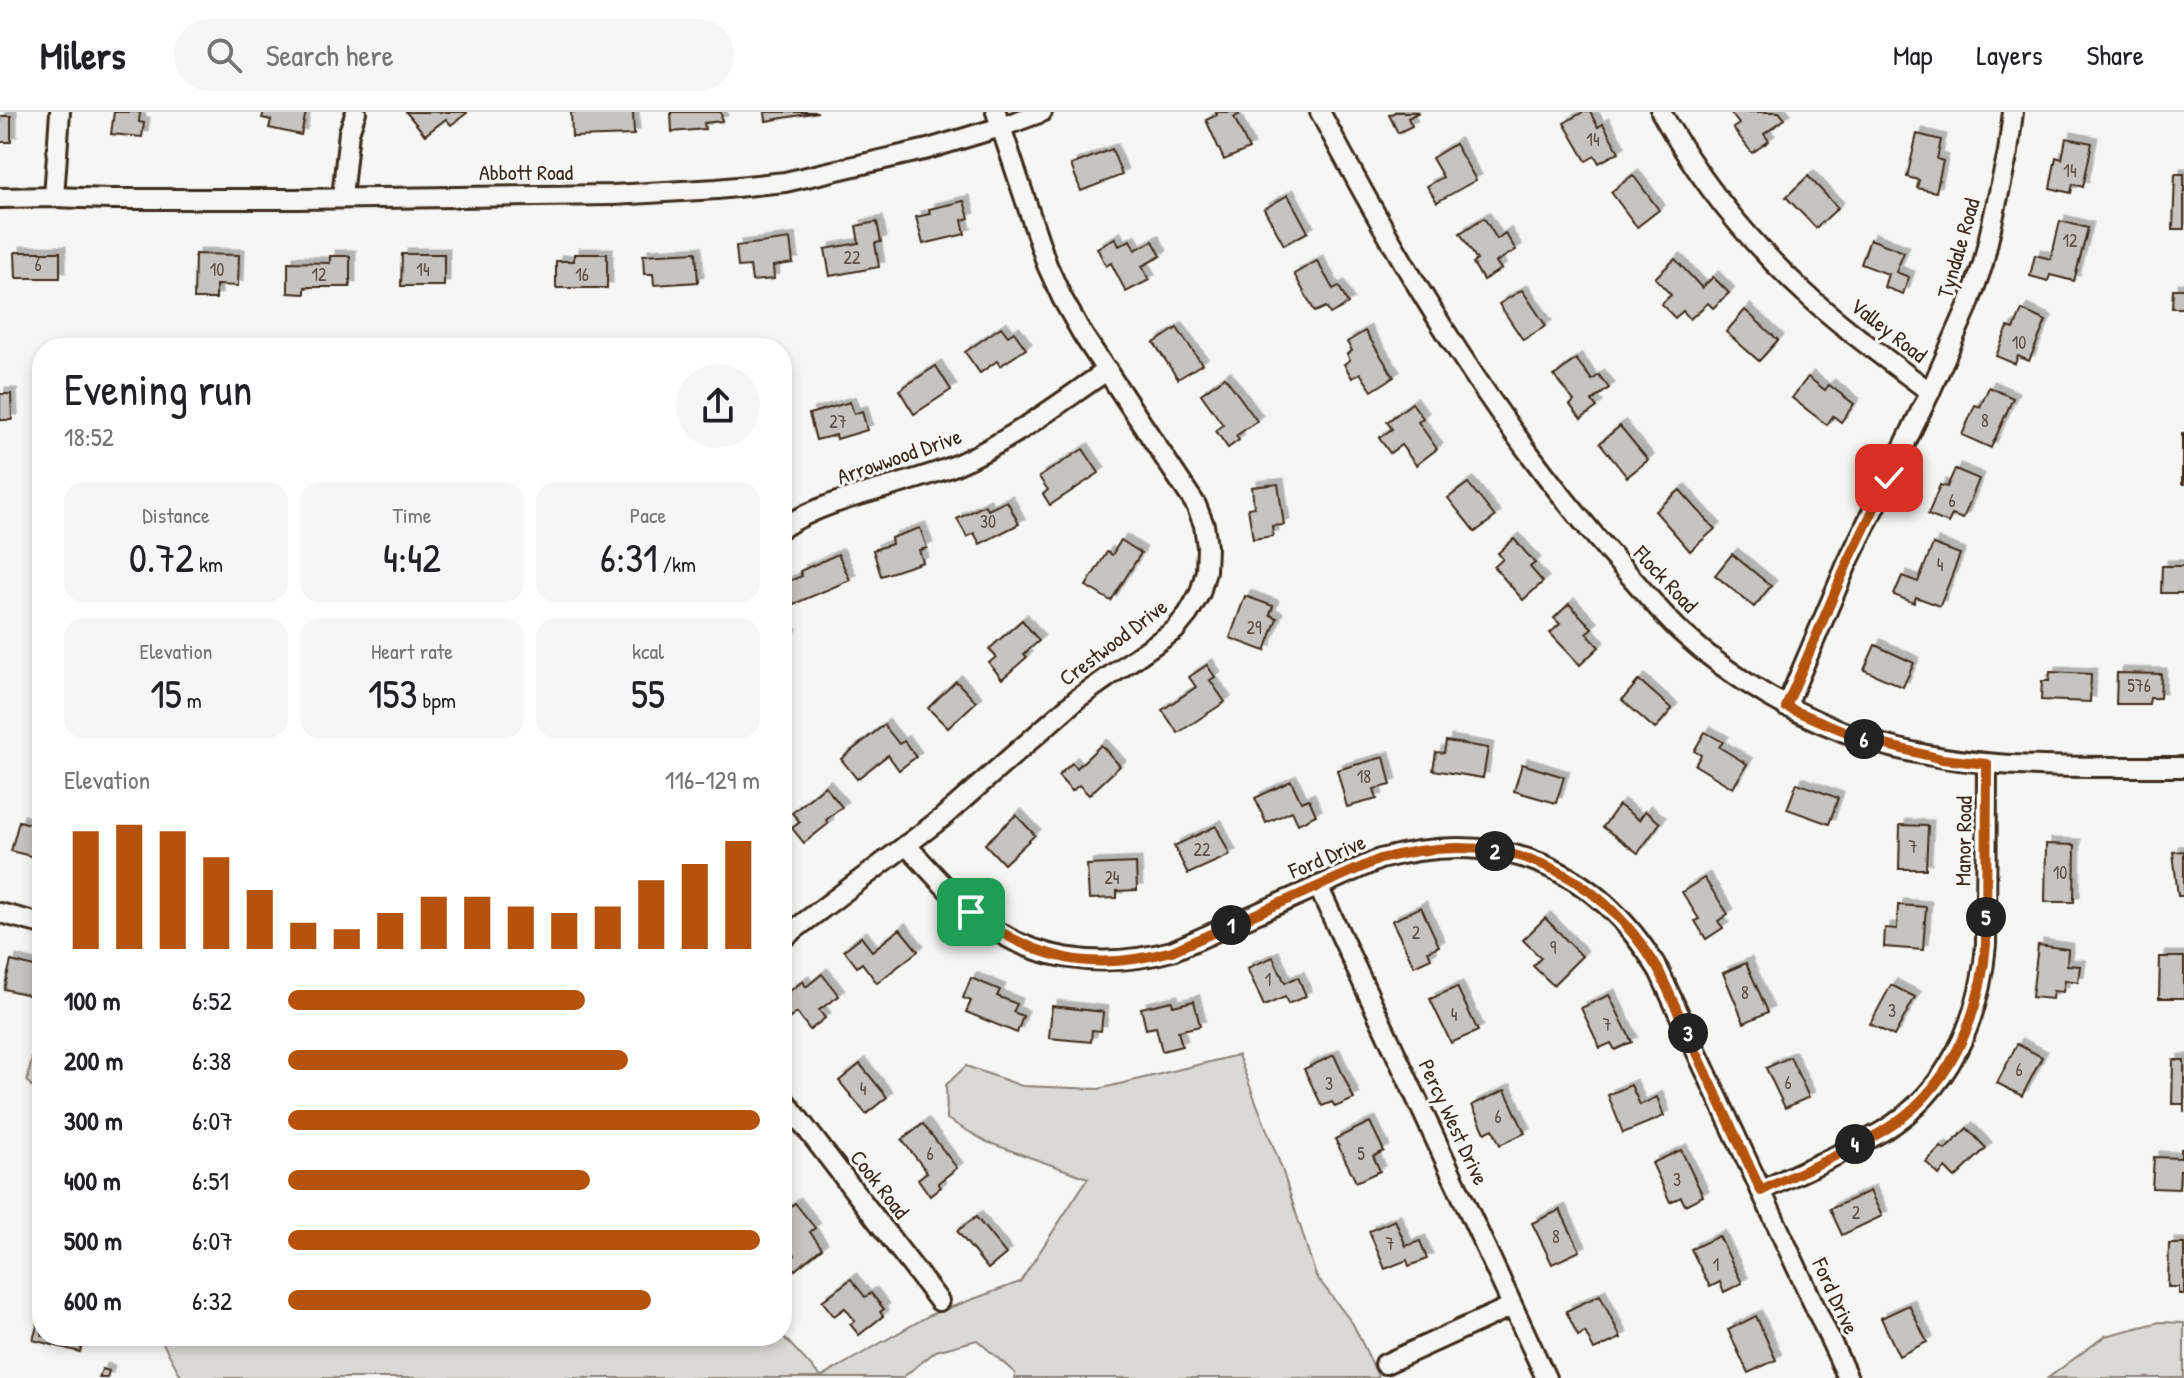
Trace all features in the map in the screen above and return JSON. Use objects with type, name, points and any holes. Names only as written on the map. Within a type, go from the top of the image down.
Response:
[{"type":"street","points":[[54,197],[60,112]]},
{"type":"street","points":[[342,197],[349,132],[356,112]]},
{"type":"street","name":"Abbott Road","points":[[0,198],[295,199],[613,195],[731,188],[785,182],[928,149],[998,120],[1042,112]]},
{"type":"street","name":"Flock Road","points":[[1320,112],[1371,209],[1429,307],[1537,464],[1591,533],[1680,630],[1723,665],[1786,707],[1866,740],[1942,759],[1987,764],[2184,767]]},
{"type":"street","name":"Valley Road","points":[[1661,112],[1697,170],[1770,259],[1835,319],[1930,392],[1847,564],[1786,707]]},
{"type":"street","name":"Tyndale Road","points":[[1930,392],[1983,264],[2008,152],[2013,112]]},
{"type":"street","name":"Crestwood Drive","points":[[792,931],[975,791],[1077,699],[1175,630],[1200,593],[1206,571],[1204,525],[1196,505],[1083,335],[1057,287],[998,120]]},
{"type":"street","name":"Arrowwood Drive","points":[[792,523],[816,510],[953,466],[988,450],[1108,370]]},
{"type":"street","name":"Manor Road","points":[[1761,1191],[1884,1130],[1933,1086],[1967,1033],[1984,972],[1987,764]]},
{"type":"street","name":"Ford Drive","points":[[906,845],[971,912],[997,931],[1025,946],[1088,962],[1120,962],[1172,951],[1380,859],[1408,852],[1444,847],[1512,854],[1575,881],[1625,922],[1659,971],[1848,1378]]},
{"type":"street","name":"Percy West Drive","points":[[1318,886],[1546,1378]]},
{"type":"street","points":[[0,913],[32,921]]},
{"type":"street","name":"Cook Road","points":[[792,1110],[939,1301]]},
{"type":"street","points":[[1385,1364],[1512,1306]]},
{"type":"shaded area","points":[[1238,1055],[1282,1169],[1316,1276],[1353,1324],[1379,1378],[1015,1378],[1015,1373],[977,1340],[936,1351],[902,1378],[182,1378],[164,1346],[792,1346],[821,1377],[930,1315],[1020,1282],[1088,1178],[987,1142],[947,1119],[946,1085],[966,1066],[1022,1086],[1099,1089]]},
{"type":"shaded area","points":[[32,1058],[32,1087],[27,1081]]},
{"type":"shaded area","points":[[2160,1322],[2184,1323],[2184,1378],[2048,1378],[2105,1336]]},
{"type":"building","points":[[114,112],[140,112],[139,122],[144,123],[142,137],[111,134]]},
{"type":"building","points":[[264,112],[306,112],[301,135],[269,128],[271,120],[262,118]]},
{"type":"building","points":[[406,112],[467,113],[451,125],[446,119],[425,135]]},
{"type":"building","points":[[571,112],[633,112],[634,135],[572,137]]},
{"type":"building","points":[[671,112],[721,112],[722,121],[704,123],[705,129],[672,132]]},
{"type":"building","points":[[765,112],[818,112],[766,121]]},
{"type":"building","points":[[1216,112],[1238,112],[1239,115],[1234,117],[1249,149],[1224,160],[1206,120],[1217,115]]},
{"type":"building","points":[[1419,112],[1408,118],[1412,126],[1398,133],[1389,115]]},
{"type":"building","points":[[1583,112],[1590,112],[1598,127],[1603,124],[1619,152],[1599,163],[1595,156],[1586,161],[1564,123]]},
{"type":"building","points":[[1730,112],[1779,112],[1785,119],[1764,134],[1769,141],[1752,153],[1733,128],[1739,124]]},
{"type":"building","points":[[0,116],[11,116],[11,142],[0,142]]},
{"type":"building","points":[[1917,134],[1941,140],[1937,159],[1943,161],[1936,192],[1917,188],[1919,180],[1907,177]]},
{"type":"building","points":[[2066,138],[2092,143],[2083,187],[2073,184],[2071,193],[2050,188],[2056,157],[2062,159]]},
{"type":"building","points":[[1455,144],[1476,180],[1437,202],[1427,186],[1443,177],[1432,158]]},
{"type":"building","points":[[1112,149],[1122,175],[1081,191],[1071,165]]},
{"type":"building","points":[[2175,174],[2184,174],[2184,229],[2173,229]]},
{"type":"building","points":[[1633,175],[1659,210],[1637,227],[1611,192]]},
{"type":"building","points":[[1808,176],[1838,208],[1816,228],[1786,197]]},
{"type":"building","points":[[1288,195],[1308,232],[1284,245],[1264,209]]},
{"type":"building","points":[[964,201],[969,218],[962,220],[965,234],[923,244],[916,217],[930,214],[929,209]]},
{"type":"building","points":[[1484,218],[1497,239],[1505,233],[1516,250],[1496,262],[1501,269],[1483,280],[1473,263],[1477,260],[1460,233]]},
{"type":"building","points":[[2060,221],[2088,228],[2074,281],[2050,275],[2048,281],[2030,276],[2035,255],[2051,259]]},
{"type":"building","points":[[877,222],[881,242],[875,243],[879,267],[830,276],[825,249],[859,243],[856,226]]},
{"type":"building","points":[[1115,238],[1119,246],[1130,240],[1135,250],[1153,241],[1161,256],[1142,266],[1149,280],[1126,292],[1111,263],[1106,266],[1097,248]]},
{"type":"building","points":[[790,239],[793,263],[773,266],[774,279],[752,281],[750,266],[738,267],[736,246]]},
{"type":"building","points":[[1870,239],[1904,252],[1896,272],[1909,277],[1903,294],[1884,287],[1888,274],[1861,264]]},
{"type":"building","points":[[15,252],[60,252],[60,278],[16,278]]},
{"type":"building","points":[[696,252],[698,282],[654,285],[653,274],[644,274],[643,255]]},
{"type":"building","points":[[195,254],[239,255],[238,286],[216,285],[216,299],[194,299]]},
{"type":"building","points":[[402,254],[444,254],[444,286],[401,286]]},
{"type":"building","points":[[574,254],[607,254],[607,288],[556,288],[556,261],[574,261]]},
{"type":"building","points":[[330,256],[350,256],[350,287],[305,287],[305,294],[288,293],[288,262],[330,263]]},
{"type":"building","points":[[1675,259],[1702,288],[1713,277],[1729,293],[1713,308],[1708,303],[1690,319],[1683,311],[1675,318],[1661,304],[1671,295],[1655,278]]},
{"type":"building","points":[[1317,261],[1333,289],[1339,286],[1348,304],[1330,314],[1326,307],[1315,312],[1294,274]]},
{"type":"building","points":[[2173,289],[2184,289],[2184,308],[2172,308]]},
{"type":"building","points":[[1522,290],[1546,326],[1523,340],[1499,304]]},
{"type":"building","points":[[1745,310],[1778,340],[1759,361],[1726,332]]},
{"type":"building","points":[[2022,310],[2046,321],[2029,361],[2018,356],[2015,364],[1996,356],[2008,327],[2014,329]]},
{"type":"building","points":[[1001,327],[1008,336],[1014,332],[1026,349],[1000,366],[997,361],[980,373],[965,352]]},
{"type":"building","points":[[1177,328],[1202,364],[1178,379],[1154,343]]},
{"type":"building","points":[[1365,331],[1394,377],[1372,391],[1360,373],[1352,378],[1344,364],[1350,360],[1347,354],[1352,351],[1347,342]]},
{"type":"building","points":[[1576,359],[1592,380],[1599,375],[1609,388],[1592,401],[1597,407],[1581,419],[1570,405],[1574,401],[1554,376]]},
{"type":"building","points":[[936,366],[951,390],[914,414],[899,390]]},
{"type":"building","points":[[1225,377],[1257,421],[1236,436],[1239,440],[1228,448],[1216,431],[1223,425],[1201,394]]},
{"type":"building","points":[[1808,377],[1825,390],[1829,385],[1854,404],[1841,422],[1833,416],[1827,425],[1792,398]]},
{"type":"building","points":[[1989,387],[2013,398],[1991,448],[1962,435],[1975,405],[1980,407]]},
{"type":"building","points":[[0,394],[11,394],[12,420],[0,420]]},
{"type":"building","points":[[850,402],[854,414],[862,411],[867,430],[837,439],[836,435],[816,440],[809,414]]},
{"type":"building","points":[[1412,403],[1423,418],[1418,422],[1437,449],[1416,465],[1401,445],[1390,453],[1379,438],[1392,429],[1387,422]]},
{"type":"building","points":[[1620,426],[1648,460],[1627,477],[1600,443]]},
{"type":"building","points":[[2184,434],[2184,484],[2182,484]]},
{"type":"building","points":[[1083,449],[1099,473],[1050,505],[1043,494],[1048,490],[1039,477]]},
{"type":"building","points":[[1955,469],[1979,479],[1963,519],[1952,515],[1948,523],[1928,515],[1940,485],[1947,487]]},
{"type":"building","points":[[1468,483],[1495,517],[1475,532],[1448,498]]},
{"type":"building","points":[[1278,484],[1284,525],[1272,526],[1273,536],[1253,539],[1248,508],[1254,507],[1252,487]]},
{"type":"building","points":[[1680,490],[1715,529],[1690,551],[1655,511]]},
{"type":"building","points":[[1007,501],[1019,524],[980,544],[974,533],[967,537],[957,519],[985,505],[988,510]]},
{"type":"building","points":[[920,528],[927,548],[919,550],[923,562],[881,576],[873,550],[892,544],[891,538]]},
{"type":"building","points":[[1514,539],[1535,563],[1530,567],[1543,582],[1523,600],[1494,567],[1503,559],[1498,553]]},
{"type":"building","points":[[1121,540],[1141,553],[1111,601],[1086,586],[1107,552],[1112,555]]},
{"type":"building","points":[[1933,544],[1960,554],[1940,606],[1916,597],[1914,603],[1894,595],[1902,576],[1918,582]]},
{"type":"building","points":[[838,554],[850,580],[794,604],[792,580],[802,576],[800,571]]},
{"type":"building","points":[[1732,554],[1771,586],[1754,607],[1715,575]]},
{"type":"building","points":[[2162,566],[2184,566],[2184,593],[2161,593]]},
{"type":"building","points":[[1245,596],[1273,606],[1270,615],[1277,618],[1265,651],[1230,638]]},
{"type":"building","points":[[1569,604],[1592,628],[1586,633],[1599,647],[1580,665],[1550,633],[1560,624],[1554,618]]},
{"type":"building","points":[[1022,620],[1039,641],[1024,654],[1027,657],[1002,679],[989,663],[996,657],[989,649]]},
{"type":"building","points":[[1875,645],[1914,663],[1903,687],[1864,670]]},
{"type":"building","points":[[1207,665],[1215,677],[1210,680],[1225,702],[1178,733],[1162,710],[1196,687],[1189,677]]},
{"type":"building","points":[[2050,672],[2091,674],[2090,702],[2041,700],[2042,681],[2049,681]]},
{"type":"building","points":[[2117,673],[2161,674],[2160,698],[2150,698],[2149,704],[2116,704]]},
{"type":"building","points":[[1639,680],[1672,709],[1655,729],[1622,700]]},
{"type":"building","points":[[956,681],[976,702],[948,728],[928,708]]},
{"type":"building","points":[[884,725],[899,744],[904,741],[916,757],[899,770],[888,755],[857,779],[841,759]]},
{"type":"building","points":[[1705,732],[1723,742],[1719,747],[1747,764],[1733,788],[1695,765],[1701,755],[1694,751]]},
{"type":"building","points":[[1446,741],[1488,748],[1483,778],[1433,770],[1436,752],[1444,753]]},
{"type":"building","points":[[1101,745],[1120,766],[1089,795],[1079,785],[1072,791],[1058,776],[1072,763],[1077,768]]},
{"type":"building","points":[[1384,757],[1391,785],[1374,789],[1377,799],[1347,807],[1337,770]]},
{"type":"building","points":[[1522,764],[1564,777],[1556,803],[1514,791]]},
{"type":"building","points":[[1291,781],[1301,802],[1309,799],[1316,815],[1298,824],[1292,811],[1266,823],[1255,798]]},
{"type":"building","points":[[1797,783],[1838,798],[1829,824],[1787,809]]},
{"type":"building","points":[[825,786],[842,807],[826,820],[828,824],[804,843],[792,828],[800,822],[792,813]]},
{"type":"building","points":[[1619,805],[1639,820],[1645,811],[1660,823],[1638,853],[1603,827]]},
{"type":"building","points":[[1016,815],[1035,835],[1004,864],[985,844]]},
{"type":"building","points":[[19,821],[32,824],[32,856],[11,851]]},
{"type":"building","points":[[1900,825],[1928,826],[1926,869],[1899,869]]},
{"type":"building","points":[[1216,826],[1230,855],[1188,874],[1174,846]]},
{"type":"building","points":[[2046,844],[2075,845],[2074,902],[2045,902]]},
{"type":"building","points":[[2184,851],[2184,896],[2178,896],[2173,852]]},
{"type":"building","points":[[1136,863],[1137,890],[1117,891],[1117,898],[1089,899],[1087,865]]},
{"type":"building","points":[[1704,878],[1728,914],[1718,921],[1723,928],[1706,939],[1695,921],[1699,919],[1682,892]]},
{"type":"building","points":[[1898,905],[1926,907],[1923,950],[1884,947],[1885,928],[1897,929]]},
{"type":"building","points":[[1421,907],[1439,946],[1428,951],[1431,958],[1414,966],[1392,921]]},
{"type":"building","points":[[1545,918],[1582,956],[1553,985],[1533,966],[1541,958],[1523,940]]},
{"type":"building","points":[[900,929],[918,951],[877,983],[862,963],[857,967],[844,950],[861,937],[872,951]]},
{"type":"building","points":[[2038,945],[2068,949],[2067,965],[2080,966],[2078,982],[2065,980],[2063,992],[2053,991],[2052,999],[2032,997]]},
{"type":"building","points":[[1273,957],[1285,983],[1298,977],[1306,996],[1288,1004],[1285,997],[1264,1006],[1247,968]]},
{"type":"building","points":[[2160,957],[2184,957],[2184,998],[2159,998]]},
{"type":"building","points":[[11,961],[32,966],[32,996],[4,989]]},
{"type":"building","points":[[1746,963],[1768,1012],[1744,1023],[1723,973]]},
{"type":"building","points":[[822,974],[839,996],[819,1010],[825,1018],[810,1030],[797,1013],[792,1017],[792,989],[803,981],[806,987]]},
{"type":"building","points":[[971,978],[1000,990],[997,996],[1017,1004],[1013,1012],[1023,1016],[1017,1033],[966,1012],[971,1001],[963,998]]},
{"type":"building","points":[[1891,985],[1915,997],[1894,1036],[1870,1024]]},
{"type":"building","points":[[1457,987],[1478,1031],[1451,1043],[1430,999]]},
{"type":"building","points":[[1609,995],[1632,1042],[1615,1050],[1611,1043],[1600,1048],[1581,1008]]},
{"type":"building","points":[[1172,1001],[1173,1006],[1194,1001],[1200,1026],[1178,1031],[1182,1046],[1162,1051],[1156,1027],[1146,1029],[1141,1008]]},
{"type":"building","points":[[1052,1006],[1103,1012],[1101,1031],[1092,1030],[1091,1042],[1049,1038]]},
{"type":"building","points":[[2017,1044],[2042,1057],[2022,1096],[1997,1083]]},
{"type":"building","points":[[1334,1055],[1354,1099],[1335,1107],[1332,1102],[1322,1106],[1304,1069]]},
{"type":"building","points":[[1790,1057],[1809,1097],[1785,1108],[1766,1068]]},
{"type":"building","points":[[2173,1060],[2184,1060],[2184,1104],[2172,1104]]},
{"type":"building","points":[[860,1064],[887,1097],[866,1114],[839,1081]]},
{"type":"building","points":[[1631,1085],[1640,1105],[1657,1097],[1664,1116],[1623,1133],[1608,1095]]},
{"type":"building","points":[[1505,1090],[1525,1133],[1500,1145],[1493,1129],[1485,1133],[1472,1105]]},
{"type":"building","points":[[1370,1122],[1384,1151],[1373,1156],[1380,1171],[1356,1182],[1335,1139]]},
{"type":"building","points":[[923,1124],[957,1168],[938,1183],[941,1187],[930,1196],[918,1179],[927,1172],[902,1140]]},
{"type":"building","points":[[1967,1128],[1986,1148],[1955,1178],[1945,1168],[1939,1175],[1926,1162],[1941,1147],[1945,1150]]},
{"type":"building","points":[[2181,1149],[2184,1149],[2184,1170],[2180,1170],[2179,1189],[2152,1188],[2154,1157],[2181,1158]]},
{"type":"building","points":[[1681,1150],[1703,1196],[1685,1205],[1681,1197],[1670,1202],[1652,1163]]},
{"type":"building","points":[[1870,1191],[1882,1216],[1842,1235],[1830,1209]]},
{"type":"building","points":[[795,1203],[815,1228],[810,1232],[822,1248],[795,1270],[792,1266],[795,1255],[792,1251],[792,1205]]},
{"type":"building","points":[[1560,1210],[1580,1251],[1552,1264],[1532,1223]]},
{"type":"building","points":[[976,1217],[1006,1254],[988,1269],[957,1231]]},
{"type":"building","points":[[1395,1220],[1406,1246],[1420,1241],[1427,1259],[1409,1266],[1407,1260],[1385,1269],[1369,1231]]},
{"type":"building","points":[[1719,1236],[1742,1283],[1724,1292],[1720,1282],[1710,1287],[1691,1249]]},
{"type":"building","points":[[2169,1244],[2184,1244],[2184,1294],[2179,1294],[2179,1287],[2168,1287]]},
{"type":"building","points":[[851,1279],[865,1297],[871,1293],[884,1309],[880,1312],[883,1316],[859,1335],[850,1324],[855,1321],[845,1308],[834,1316],[822,1301]]},
{"type":"building","points":[[1600,1295],[1621,1338],[1594,1350],[1585,1332],[1578,1336],[1566,1311]]},
{"type":"building","points":[[1909,1305],[1927,1342],[1899,1356],[1881,1318]]},
{"type":"building","points":[[1756,1316],[1776,1360],[1748,1373],[1728,1330]]},
{"type":"building","points":[[56,1346],[82,1346],[80,1352]]},
{"type":"building","points":[[102,1369],[109,1371],[107,1378],[99,1378]]},
{"type":"route","points":[[971,912],[1025,946],[1088,962],[1120,962],[1172,951],[1380,859],[1408,852],[1444,847],[1476,848],[1512,854],[1546,866],[1575,881],[1601,900],[1625,922],[1645,947],[1761,1191],[1884,1130],[1912,1109],[1952,1060],[1967,1033],[1984,972],[1987,764],[1942,759],[1866,740],[1786,707],[1847,564],[1889,478]]}]
